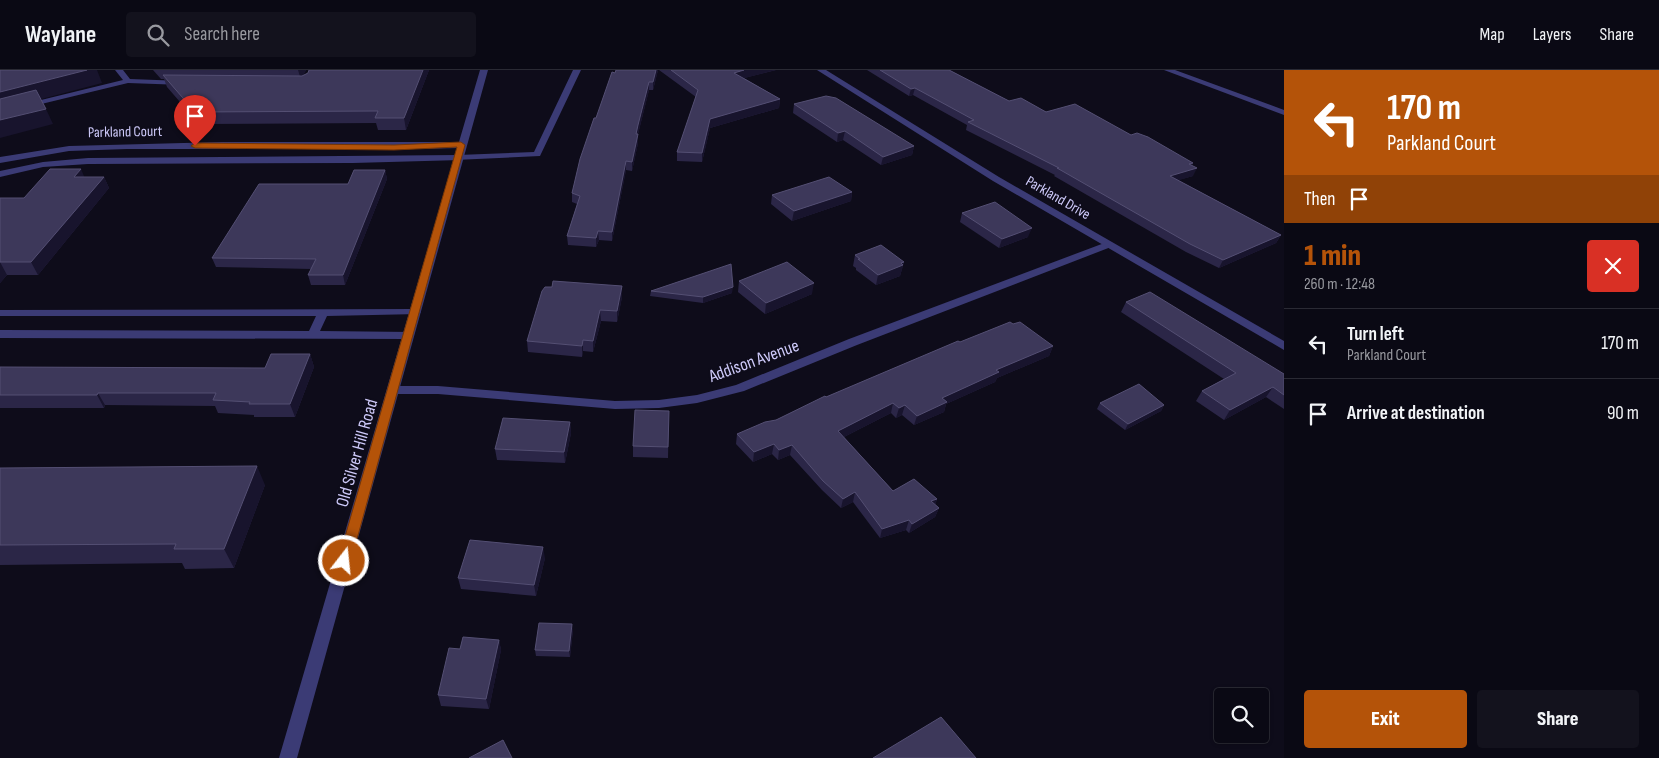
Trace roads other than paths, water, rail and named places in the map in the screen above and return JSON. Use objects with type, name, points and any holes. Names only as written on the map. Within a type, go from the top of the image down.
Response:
[{"type":"street","points":[[119,70],[128,81]]},
{"type":"street","name":"Old Silver Hill Road","points":[[288,758],[461,145],[484,70]]},
{"type":"street","name":"Parkland Court","points":[[0,174],[27,166],[92,161],[391,160],[537,154],[577,70]]},
{"type":"street","name":"Parkland Drive","points":[[820,70],[996,179],[1284,346]]},
{"type":"street","points":[[1168,70],[1284,113]]},
{"type":"street","points":[[0,112],[128,81],[190,83]]},
{"type":"street","name":"Parkland Court","points":[[0,160],[77,148],[106,147],[394,147],[461,145]]},
{"type":"street","points":[[92,161],[106,147]]},
{"type":"street","points":[[391,160],[394,147]]},
{"type":"street","name":"Addison Avenue","points":[[392,390],[438,390],[615,405],[659,404],[697,399],[740,388],[853,342],[1107,244]]},
{"type":"street","points":[[313,335],[323,312]]},
{"type":"street","points":[[0,313],[415,312]]},
{"type":"street","points":[[0,334],[408,335]]}]
